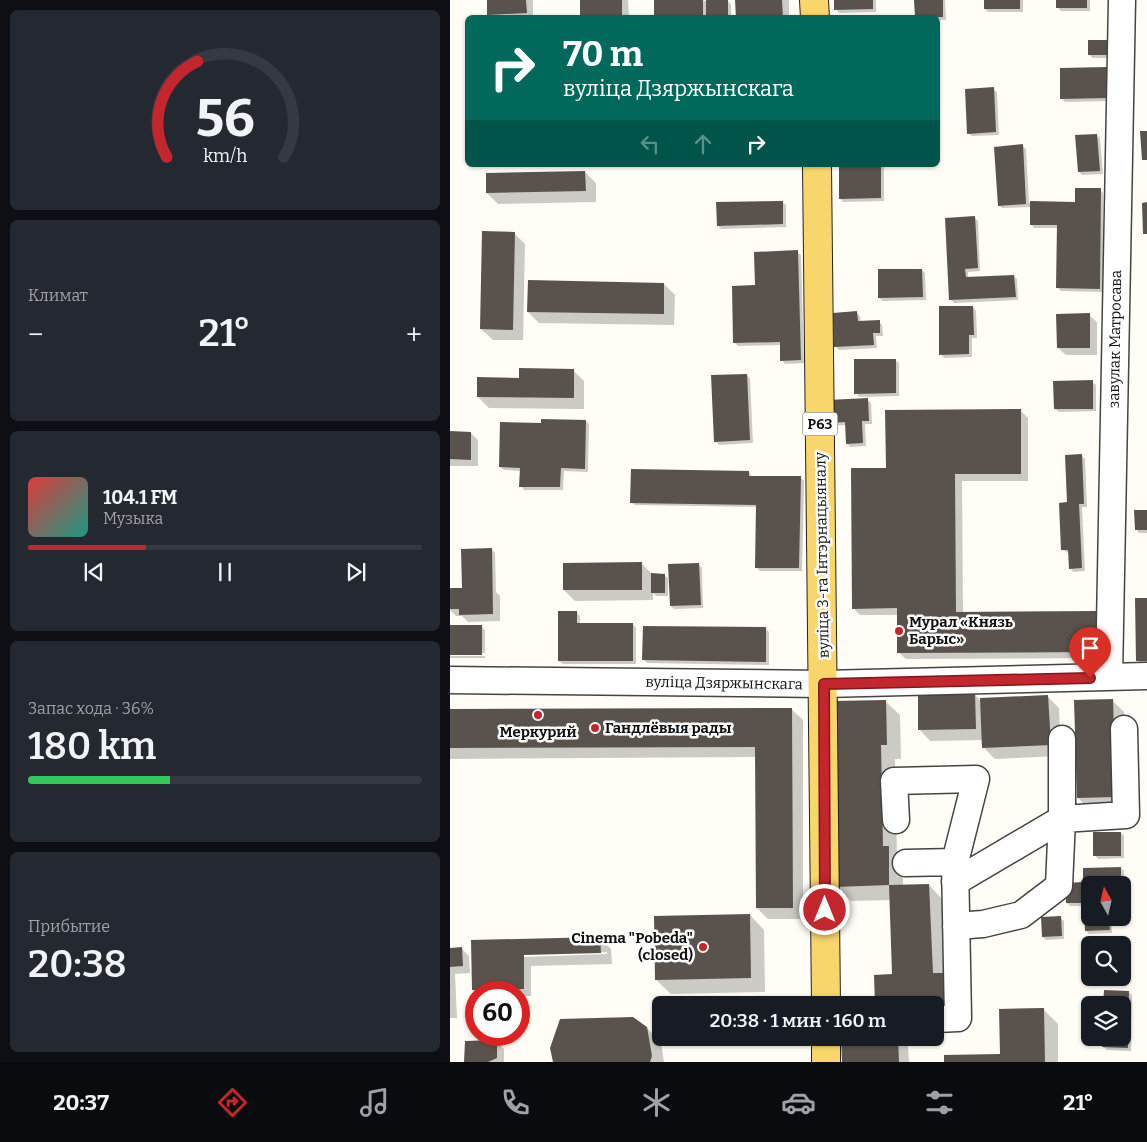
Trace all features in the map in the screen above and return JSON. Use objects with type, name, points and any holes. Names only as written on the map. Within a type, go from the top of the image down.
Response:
[{"type":"main road","points":[[814,0],[815,15]]},
{"type":"main road","name":"вуліца 3-га Інтэрнацыяналу","points":[[817,167],[826,996]]},
{"type":"main road","points":[[826,1046],[826,1062]]},
{"type":"street","name":"завулак Матросава","points":[[1109,677],[1122,0]]},
{"type":"street","name":"вуліца Дзяржынскага","points":[[450,680],[824,684],[1147,676]]},
{"type":"street","points":[[906,863],[955,872],[1062,819],[1126,815],[1124,728]]},
{"type":"street","points":[[956,926],[983,924],[1021,915],[1059,886],[1062,819],[1062,739]]},
{"type":"street","points":[[896,820],[894,781],[976,779],[955,872],[958,1018],[944,1019]]},
{"type":"building","points":[[487,0],[526,0],[527,13],[487,15]]},
{"type":"building","points":[[580,0],[622,0],[622,15],[580,15]]},
{"type":"building","points":[[654,0],[703,0],[703,15],[654,15]]},
{"type":"building","points":[[706,0],[728,0],[728,15],[706,15]]},
{"type":"building","points":[[735,0],[782,0],[783,15],[736,15]]},
{"type":"building","points":[[834,0],[873,0],[873,9],[834,10]]},
{"type":"building","points":[[914,0],[943,0],[943,17],[940,17],[940,15],[915,15]]},
{"type":"building","points":[[984,0],[1020,0],[1020,9],[984,9]]},
{"type":"building","points":[[1056,0],[1087,0],[1087,8],[1056,8]]},
{"type":"building","points":[[1088,40],[1109,40],[1109,55],[1088,55]]},
{"type":"building","points":[[1107,67],[1108,98],[1060,99],[1060,68]]},
{"type":"building","points":[[994,87],[996,132],[967,134],[965,89]]},
{"type":"building","points":[[1140,131],[1147,131],[1147,160],[1142,160]]},
{"type":"building","points":[[1097,134],[1100,171],[1078,172],[1075,135]]},
{"type":"building","points":[[1023,144],[1026,204],[998,206],[994,147]]},
{"type":"building","points":[[839,167],[881,167],[881,198],[839,199]]},
{"type":"building","points":[[585,171],[586,191],[486,193],[486,173]]},
{"type":"building","points":[[1075,188],[1101,188],[1100,289],[1056,288],[1057,225],[1030,225],[1030,201],[1075,202]]},
{"type":"building","points":[[783,201],[783,224],[717,226],[716,202]]},
{"type":"building","points":[[1147,202],[1147,234],[1143,234],[1142,203]]},
{"type":"building","points":[[975,216],[978,268],[965,269],[966,277],[1014,275],[1016,297],[949,300],[945,218]]},
{"type":"building","points":[[482,231],[515,232],[513,330],[480,329]]},
{"type":"building","points":[[798,250],[801,360],[780,361],[780,342],[733,343],[732,286],[755,285],[754,252]]},
{"type":"building","points":[[878,269],[922,269],[923,297],[878,298]]},
{"type":"building","points":[[528,280],[664,283],[664,314],[527,312]]},
{"type":"building","points":[[939,306],[973,306],[974,335],[969,335],[969,354],[939,355]]},
{"type":"building","points":[[857,311],[858,321],[880,320],[880,333],[873,333],[874,345],[834,347],[833,313]]},
{"type":"building","points":[[1090,313],[1090,348],[1057,348],[1056,314]]},
{"type":"building","points":[[854,359],[896,359],[896,393],[854,394]]},
{"type":"building","points":[[519,368],[574,369],[574,398],[477,397],[477,377],[519,378]]},
{"type":"building","points":[[747,374],[750,440],[714,442],[711,375]]},
{"type":"building","points":[[1093,380],[1093,409],[1054,409],[1053,381]]},
{"type":"building","points":[[868,398],[869,421],[862,421],[863,443],[846,444],[845,422],[829,423],[828,400]]},
{"type":"building","points":[[1021,409],[1021,474],[955,474],[956,612],[1098,611],[1098,652],[897,653],[897,608],[852,609],[851,468],[886,468],[885,410]]},
{"type":"building","points":[[541,419],[586,420],[585,469],[561,468],[560,487],[519,487],[520,468],[499,467],[500,422],[541,423]]},
{"type":"building","points":[[450,431],[471,432],[471,460],[450,459]]},
{"type":"building","points":[[1082,454],[1084,504],[1079,504],[1082,568],[1069,569],[1068,550],[1061,550],[1059,503],[1067,502],[1065,455]]},
{"type":"building","points":[[631,469],[749,471],[749,476],[801,476],[799,568],[755,568],[756,505],[630,503]]},
{"type":"building","points":[[1134,510],[1147,510],[1147,530],[1135,530]]},
{"type":"building","points":[[492,548],[493,614],[459,615],[459,609],[450,609],[450,588],[462,588],[461,549]]},
{"type":"building","points":[[642,562],[642,590],[563,590],[563,563]]},
{"type":"building","points":[[699,563],[701,605],[670,606],[668,564]]},
{"type":"building","points":[[651,573],[665,574],[665,593],[651,593]]},
{"type":"building","points":[[1135,598],[1147,598],[1147,661],[1136,661]]},
{"type":"building","points":[[558,611],[577,611],[577,623],[633,623],[633,661],[558,661]]},
{"type":"building","points":[[450,625],[482,625],[482,655],[450,655]]},
{"type":"building","points":[[643,626],[766,627],[766,662],[642,660]]},
{"type":"building","points":[[975,693],[976,729],[918,730],[918,694]]},
{"type":"building","points":[[1048,695],[1051,745],[982,748],[980,698]]},
{"type":"building","points":[[1113,699],[1116,797],[1077,798],[1074,700]]},
{"type":"building","points":[[886,700],[887,745],[881,745],[883,846],[889,846],[889,885],[836,887],[832,701]]},
{"type":"building","points":[[792,708],[793,908],[756,908],[755,747],[450,748],[450,709]]},
{"type":"building","points":[[1093,832],[1121,832],[1121,856],[1093,856]]},
{"type":"building","points":[[1121,867],[1121,876],[1083,876],[1083,868]]},
{"type":"building","points":[[1081,882],[1081,903],[1066,903],[1065,883]]},
{"type":"building","points":[[929,884],[933,973],[947,973],[948,1009],[944,1009],[944,996],[875,996],[874,975],[892,974],[889,885]]},
{"type":"building","name":"Cinema \"Pobeda\" (closed)","points":[[750,914],[751,978],[655,980],[654,916]]},
{"type":"building","points":[[1061,916],[1062,936],[1042,937],[1041,917]]},
{"type":"building","points":[[1085,926],[1110,926],[1110,930],[1085,931]]},
{"type":"building","points":[[600,937],[601,953],[524,955],[524,981],[472,981],[471,940]]},
{"type":"building","points":[[462,947],[463,966],[450,967],[450,948]]},
{"type":"building","points":[[1104,990],[1129,991],[1129,996],[1104,996]]},
{"type":"building","points":[[1044,1008],[1045,1062],[944,1062],[944,1055],[1000,1054],[999,1009]]},
{"type":"building","points":[[633,1017],[647,1027],[652,1056],[650,1062],[553,1062],[550,1048],[560,1019]]},
{"type":"building","points":[[465,1041],[465,1046],[497,1046],[497,1058],[488,1062],[464,1062]]},
{"type":"building","points":[[841,1046],[898,1046],[899,1062],[842,1062]]},
{"type":"building","points":[[1102,1046],[1128,1046],[1128,1048]]},
{"type":"place","name":"Мурал «Князь Барыс»","points":[[899,631]]},
{"type":"place","name":"Меркурий","points":[[538,715]]},
{"type":"place","name":"Гандлёвыя рады","points":[[595,728]]},
{"type":"place","name":"Cinema \"Pobeda\" (closed)","points":[[703,947]]},
{"type":"route","points":[[825,910],[824,684],[1090,678]]}]
